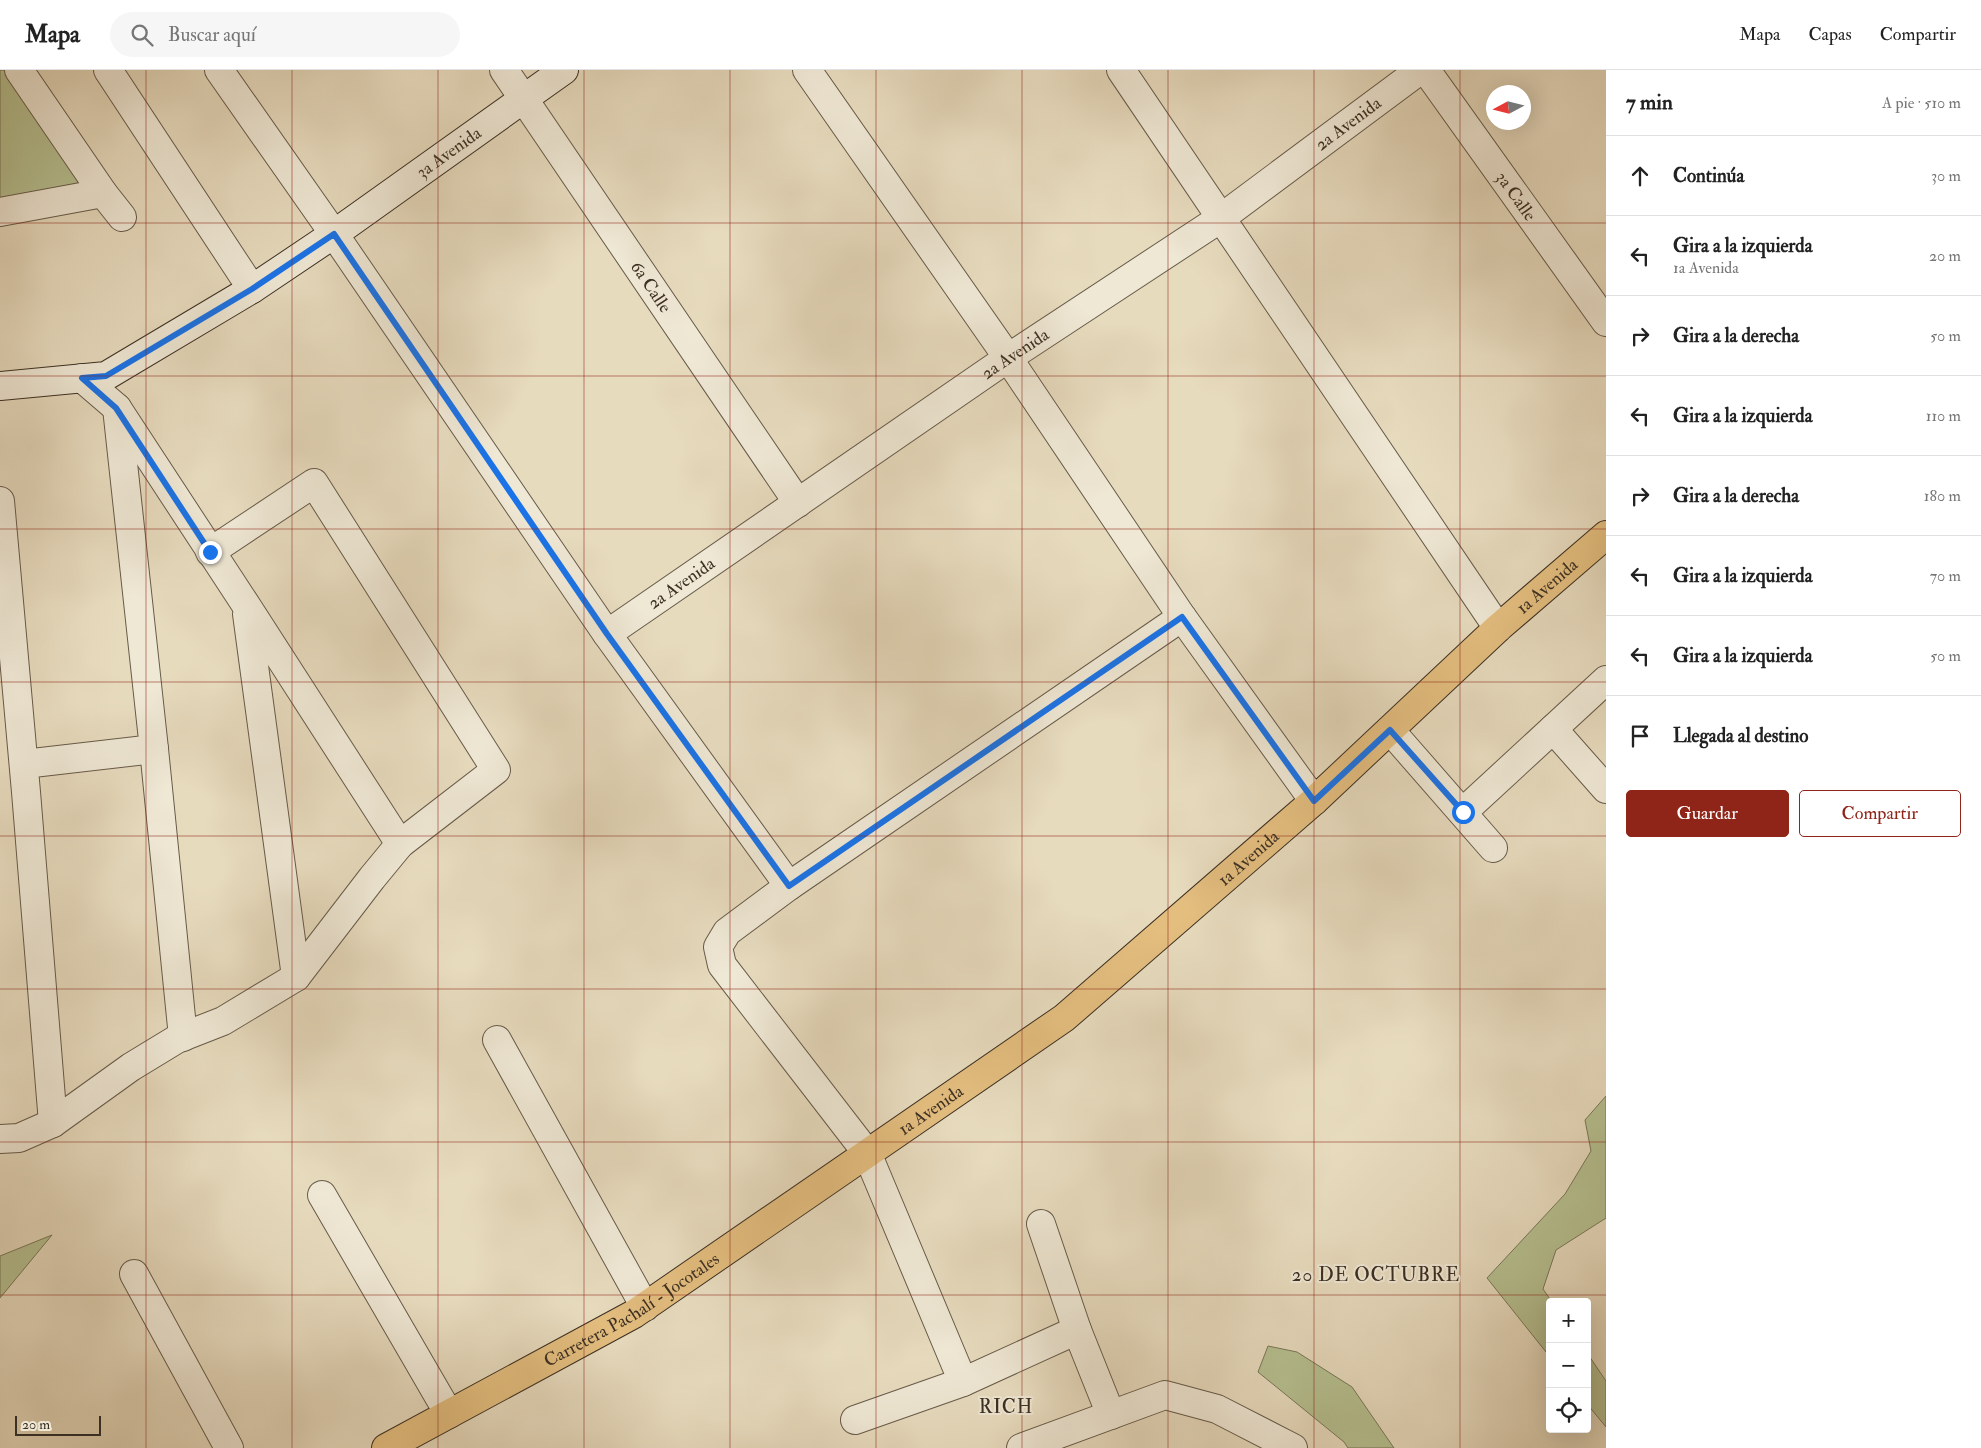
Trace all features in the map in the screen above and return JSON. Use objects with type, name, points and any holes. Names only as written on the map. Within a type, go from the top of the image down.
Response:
[{"type":"main road","name":"1a Avenida","points":[[868,1153],[1064,1018],[1314,801],[1498,628],[1606,535]]},
{"type":"main road","name":"Carretera Pachalí - Jocotales","points":[[386,1448],[645,1307],[868,1153]]},
{"type":"street","points":[[19,70],[122,217]]},
{"type":"street","points":[[108,70],[252,289]]},
{"type":"street","points":[[219,70],[334,234],[607,634],[789,886]]},
{"type":"street","name":"6a Calle","points":[[504,70],[798,503]]},
{"type":"street","name":"3a Avenida","points":[[0,386],[106,376],[252,289],[334,234],[564,70]]},
{"type":"street","points":[[808,70],[1008,358],[1182,617],[1314,801]]},
{"type":"street","points":[[1121,70],[1498,628]]},
{"type":"street","name":"2a Avenida","points":[[607,634],[1008,358],[1221,218],[1420,70]]},
{"type":"street","name":"3a Calle","points":[[1426,70],[1606,322]]},
{"type":"street","points":[[0,212],[103,192]]},
{"type":"street","points":[[82,378],[116,408],[400,844]]},
{"type":"street","points":[[116,408],[154,749],[183,1037]]},
{"type":"street","points":[[0,1139],[19,1138],[53,1123],[132,1067],[183,1037],[223,1021],[296,977],[400,844],[496,770],[314,483],[210,552]]},
{"type":"street","points":[[0,501],[24,764],[53,1123]]},
{"type":"street","points":[[246,605],[296,977]]},
{"type":"street","points":[[963,1382],[868,1153],[722,965],[718,947],[727,932],[789,886],[1182,617]]},
{"type":"street","points":[[1463,812],[1606,680]]},
{"type":"street","points":[[1553,729],[1606,790]]},
{"type":"street","points":[[1390,730],[1493,848]]},
{"type":"street","points":[[24,764],[154,749]]},
{"type":"street","points":[[497,1040],[645,1307]]},
{"type":"street","points":[[322,1195],[449,1414]]},
{"type":"street","points":[[1041,1224],[1077,1330],[1110,1415]]},
{"type":"street","points":[[134,1274],[229,1448]]},
{"type":"street","points":[[855,1420],[963,1382],[1077,1330]]},
{"type":"street","points":[[1021,1448],[1165,1395],[1217,1409],[1293,1448]]},
{"type":"green space","points":[[0,70],[19,70],[103,193],[0,212]]},
{"type":"green space","points":[[1606,1096],[1606,1218],[1556,1250],[1543,1289],[1549,1298],[1546,1298],[1546,1352],[1487,1278],[1565,1194],[1591,1151],[1585,1120]]},
{"type":"green space","points":[[52,1235],[0,1298],[0,1256]]},
{"type":"green space","points":[[1268,1346],[1297,1352],[1352,1387],[1394,1448],[1348,1448],[1344,1442],[1258,1372]]},
{"type":"green space","points":[[1591,1359],[1606,1381],[1606,1427],[1591,1409]]},
{"type":"district","name":"20 DE OCTUBRE","points":[[1376,1275]]},
{"type":"district","name":"RICH","points":[[1006,1407]]},
{"type":"route","points":[[210,552],[116,408],[82,378],[106,376],[252,289],[334,234],[607,634],[789,886],[1182,617],[1314,801],[1390,730],[1463,812]]}]
